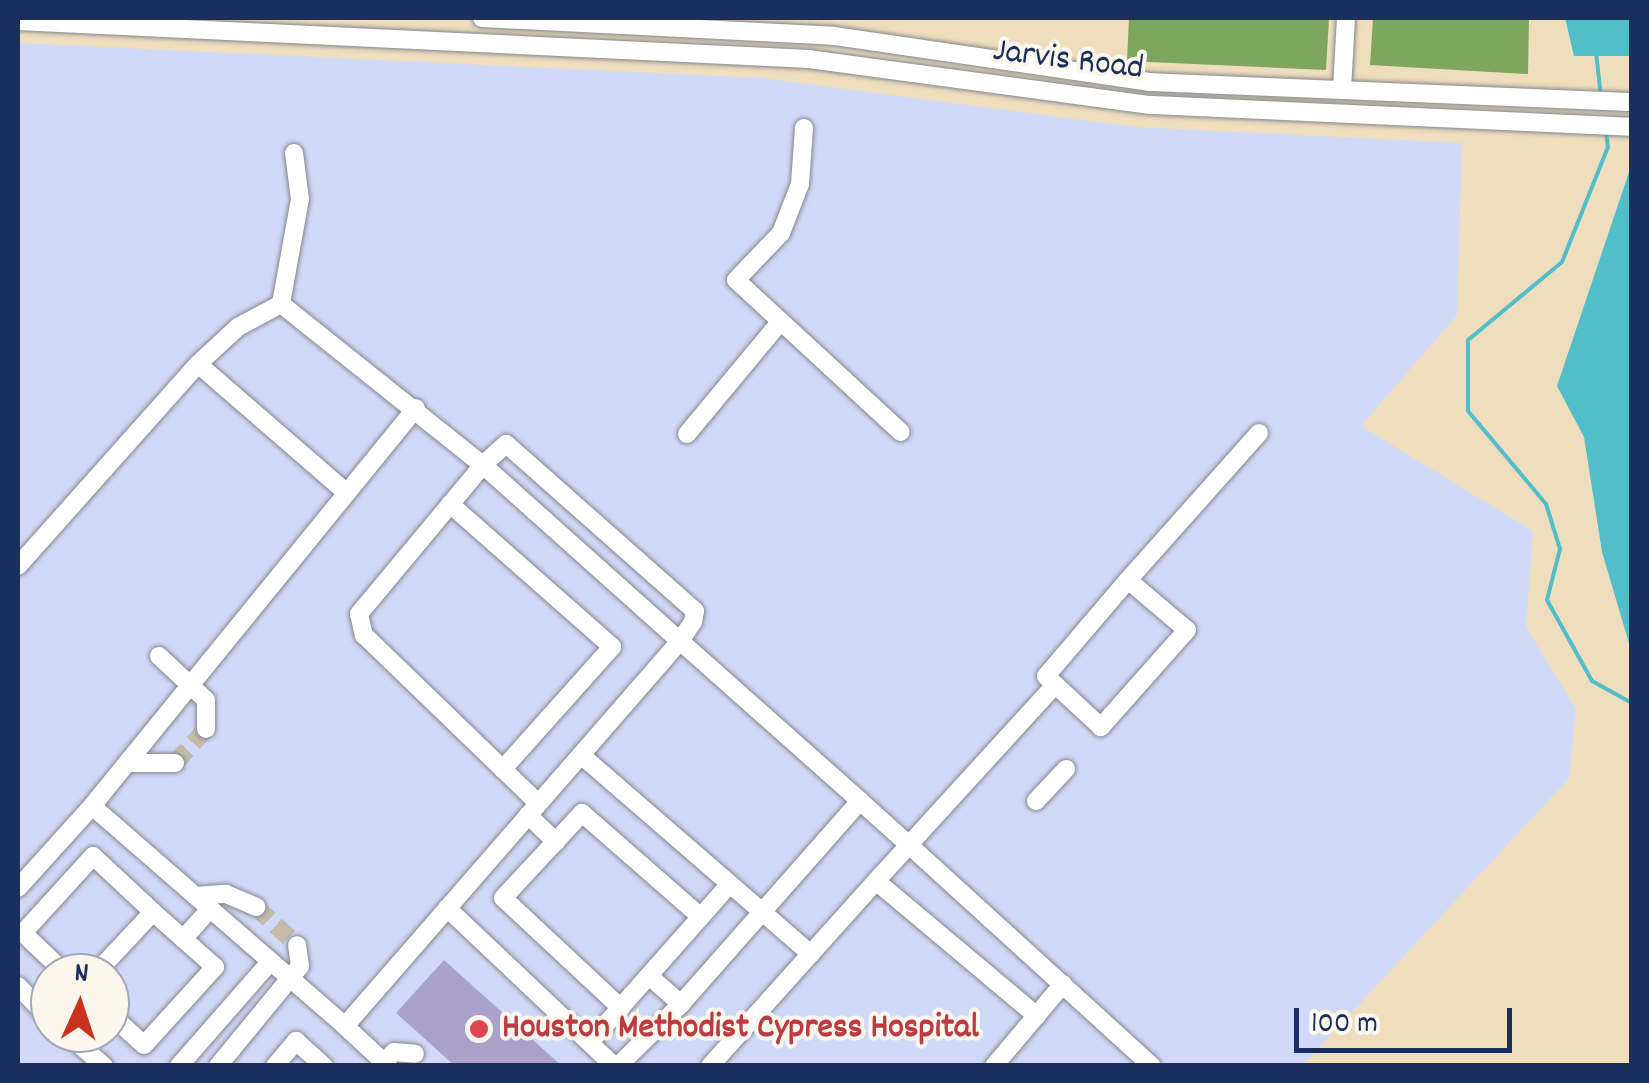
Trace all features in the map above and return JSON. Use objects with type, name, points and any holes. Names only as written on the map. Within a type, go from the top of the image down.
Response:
[{"type":"street","points":[[482,18],[483,40]]},
{"type":"street","name":"Jarvis Road","points":[[482,18],[850,37],[1153,82],[1632,102]]},
{"type":"street","points":[[1342,88],[1346,18]]},
{"type":"street","name":"Jarvis Road","points":[[18,21],[160,22],[877,65],[1151,105],[1632,127]]},
{"type":"street","points":[[1151,105],[1153,82]]},
{"type":"street","points":[[804,128],[800,184],[781,233],[736,280],[901,432]]},
{"type":"street","points":[[282,304],[300,199],[294,153]]},
{"type":"street","points":[[18,566],[198,364],[238,327],[282,304]]},
{"type":"street","points":[[282,304],[483,465],[1152,1066]]},
{"type":"street","points":[[687,434],[780,322]]},
{"type":"street","points":[[198,364],[346,492]]},
{"type":"street","points":[[18,888],[92,806],[416,408]]},
{"type":"street","points":[[1128,580],[1187,630],[1101,727],[1046,676],[1128,580],[1259,433]]},
{"type":"street","points":[[344,1026],[448,908],[533,809],[580,754],[680,640],[694,611],[512,445],[483,465],[359,614],[364,635],[503,769],[533,809],[556,842]]},
{"type":"street","points":[[450,504],[612,647],[503,769]]},
{"type":"street","points":[[158,656],[192,685],[209,711],[206,729]]},
{"type":"street","points":[[710,1066],[1054,686]]},
{"type":"street","points":[[580,754],[811,954]]},
{"type":"street","points":[[128,762],[175,763]]},
{"type":"street","points":[[1036,801],[1066,768]]},
{"type":"street","points":[[448,908],[616,1066],[681,1004],[860,800]]},
{"type":"street","points":[[92,806],[386,1064],[394,1052],[415,1054]]},
{"type":"street","points":[[621,1008],[503,898],[582,813],[701,917]]},
{"type":"street","points":[[44,953],[22,933],[93,856],[215,967],[144,1045],[130,1032]]},
{"type":"street","points":[[876,882],[1037,1016]]},
{"type":"street","points":[[590,1042],[729,885]]},
{"type":"street","points":[[195,896],[226,894],[256,906]]},
{"type":"street","points":[[183,939],[210,909]]},
{"type":"street","points":[[114,953],[152,912]]},
{"type":"street","points":[[218,1066],[300,966],[297,944]]},
{"type":"street","points":[[179,1066],[270,962]]},
{"type":"street","points":[[649,976],[681,1004]]},
{"type":"street","points":[[994,1066],[1063,984]]},
{"type":"street","points":[[275,1066],[296,1041],[324,1066]]},
{"type":"shaded area","points":[[18,43],[762,78],[1136,127],[1462,143],[1457,315],[1361,426],[1533,531],[1526,627],[1576,709],[1569,778],[1303,1065],[18,1066]]},
{"type":"green space","points":[[1129,18],[1329,18],[1326,70],[1127,61]]},
{"type":"green space","points":[[1529,18],[1528,74],[1370,65],[1373,19]]},
{"type":"water","points":[[1565,18],[1631,18],[1631,56],[1574,56]]},
{"type":"water","points":[[1631,166],[1631,650],[1602,552],[1584,437],[1557,386]]},
{"type":"building","points":[[444,960],[562,1066],[455,1066],[396,1013]]},
{"type":"waterway","points":[[1596,52],[1601,97]]},
{"type":"waterway","points":[[1606,131],[1608,147],[1562,262],[1468,340],[1468,411],[1546,504],[1560,549],[1547,600],[1592,681],[1632,703]]},
{"type":"tunnel","points":[[175,763],[206,729]]},
{"type":"tunnel","points":[[256,907],[297,945]]},
{"type":"place","name":"Houston Methodist Cypress Hospital","points":[[479,1029]]}]
